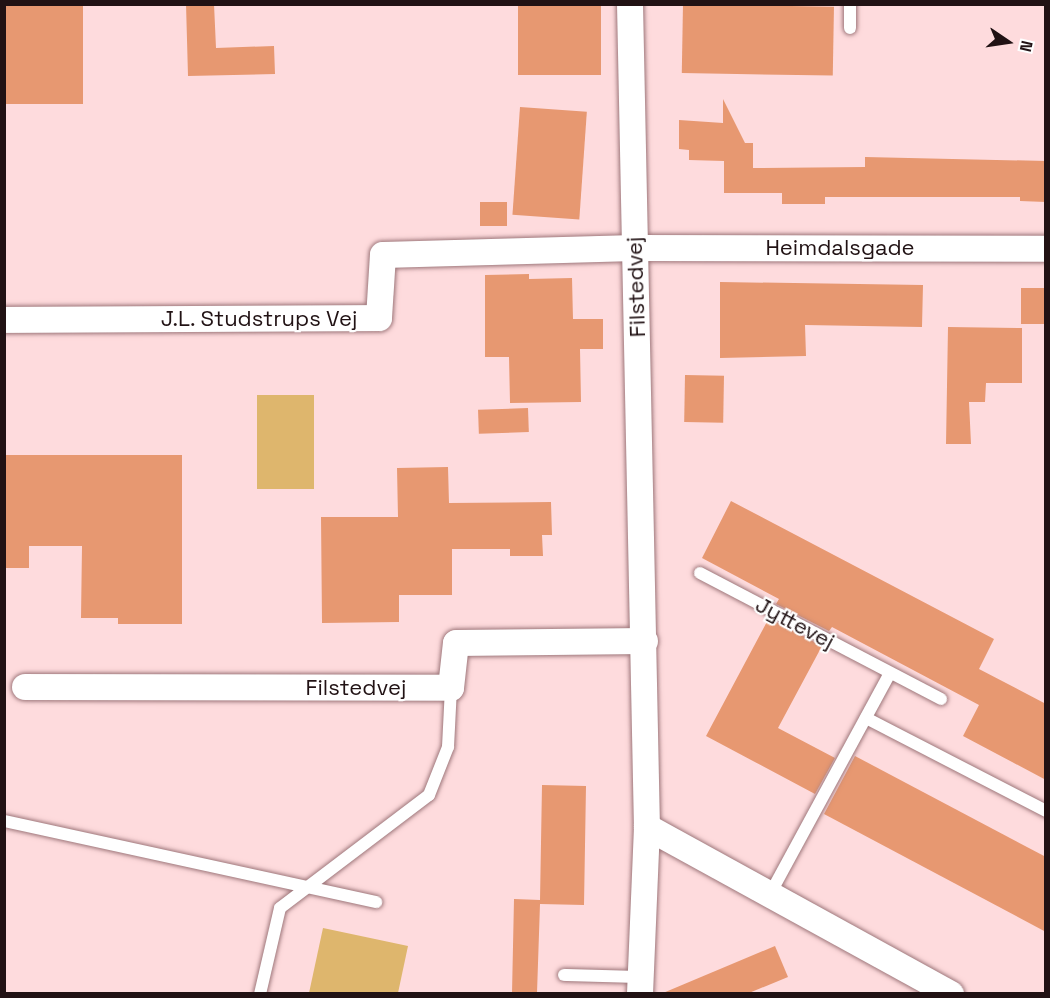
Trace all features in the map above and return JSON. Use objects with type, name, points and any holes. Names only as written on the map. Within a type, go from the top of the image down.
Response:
[{"type":"street","name":"Filstedvej","points":[[630,4],[645,641],[647,827],[641,985]]},
{"type":"street","name":"Heimdalsgade","points":[[635,248],[1046,249]]},
{"type":"street","name":"J.L. Studstrups Vej","points":[[4,320],[379,318],[383,255],[635,248]]},
{"type":"street","points":[[451,688],[456,643],[645,641]]},
{"type":"street","name":"Filstedvej","points":[[25,687],[451,688]]},
{"type":"street","points":[[647,827],[951,993]]},
{"type":"lane","points":[[849,28],[850,4]]},
{"type":"lane","name":"Jyttevej","points":[[700,573],[941,699]]},
{"type":"lane","points":[[770,894],[890,673]]},
{"type":"lane","points":[[260,993],[280,908],[429,795],[448,747],[451,688]]},
{"type":"lane","points":[[866,718],[1046,812]]},
{"type":"lane","points":[[4,821],[376,902]]},
{"type":"lane","points":[[564,975],[641,985]]},
{"type":"shaded area","points":[[257,395],[314,395],[314,489],[257,489]]},
{"type":"shaded area","points":[[323,928],[408,946],[398,993],[309,993]]},
{"type":"building","points":[[4,4],[83,4],[83,104],[4,104]]},
{"type":"building","points":[[186,4],[214,4],[216,48],[274,46],[275,74],[188,76]]},
{"type":"building","points":[[518,4],[601,4],[601,75],[518,75]]},
{"type":"building","points":[[683,4],[834,7],[833,76],[682,73]]},
{"type":"building","points":[[723,99],[745,143],[753,143],[753,168],[865,167],[865,157],[1046,161],[1046,202],[1020,201],[1020,197],[825,197],[825,204],[782,204],[782,193],[724,193],[724,161],[689,160],[689,150],[679,149],[679,120],[723,123]]},
{"type":"building","points":[[520,107],[587,112],[579,219],[512,215]]},
{"type":"building","points":[[480,202],[507,202],[507,226],[480,226]]},
{"type":"building","points":[[529,274],[529,279],[572,278],[573,319],[603,319],[603,349],[580,349],[581,402],[510,403],[509,357],[485,357],[485,275]]},
{"type":"building","points":[[720,282],[923,285],[922,327],[805,325],[806,356],[720,358]]},
{"type":"building","points":[[1021,288],[1046,288],[1046,324],[1021,324]]},
{"type":"building","points":[[948,327],[1022,328],[1022,383],[986,383],[985,402],[969,402],[971,444],[946,444]]},
{"type":"building","points":[[685,375],[724,376],[723,423],[684,422]]},
{"type":"building","points":[[528,408],[529,432],[479,434],[478,410]]},
{"type":"building","points":[[4,455],[182,455],[182,624],[118,624],[118,618],[81,618],[82,546],[29,546],[29,568],[4,568]]},
{"type":"building","points":[[448,467],[449,503],[551,502],[552,535],[542,535],[543,556],[510,556],[510,549],[452,549],[452,595],[399,595],[399,622],[322,623],[321,517],[398,517],[397,468]]},
{"type":"building","points":[[731,501],[994,639],[979,669],[1046,704],[1046,780],[963,736],[979,705],[832,627],[829,631],[776,604],[779,599],[702,558]]},
{"type":"building","points":[[769,618],[822,646],[778,728],[835,758],[815,794],[706,736]]},
{"type":"building","points":[[855,756],[1046,857],[1046,932],[824,814]]},
{"type":"building","points":[[542,785],[586,786],[584,905],[540,904],[537,993],[512,993],[514,899],[540,900]]},
{"type":"building","points":[[775,946],[788,977],[749,993],[663,993]]}]
